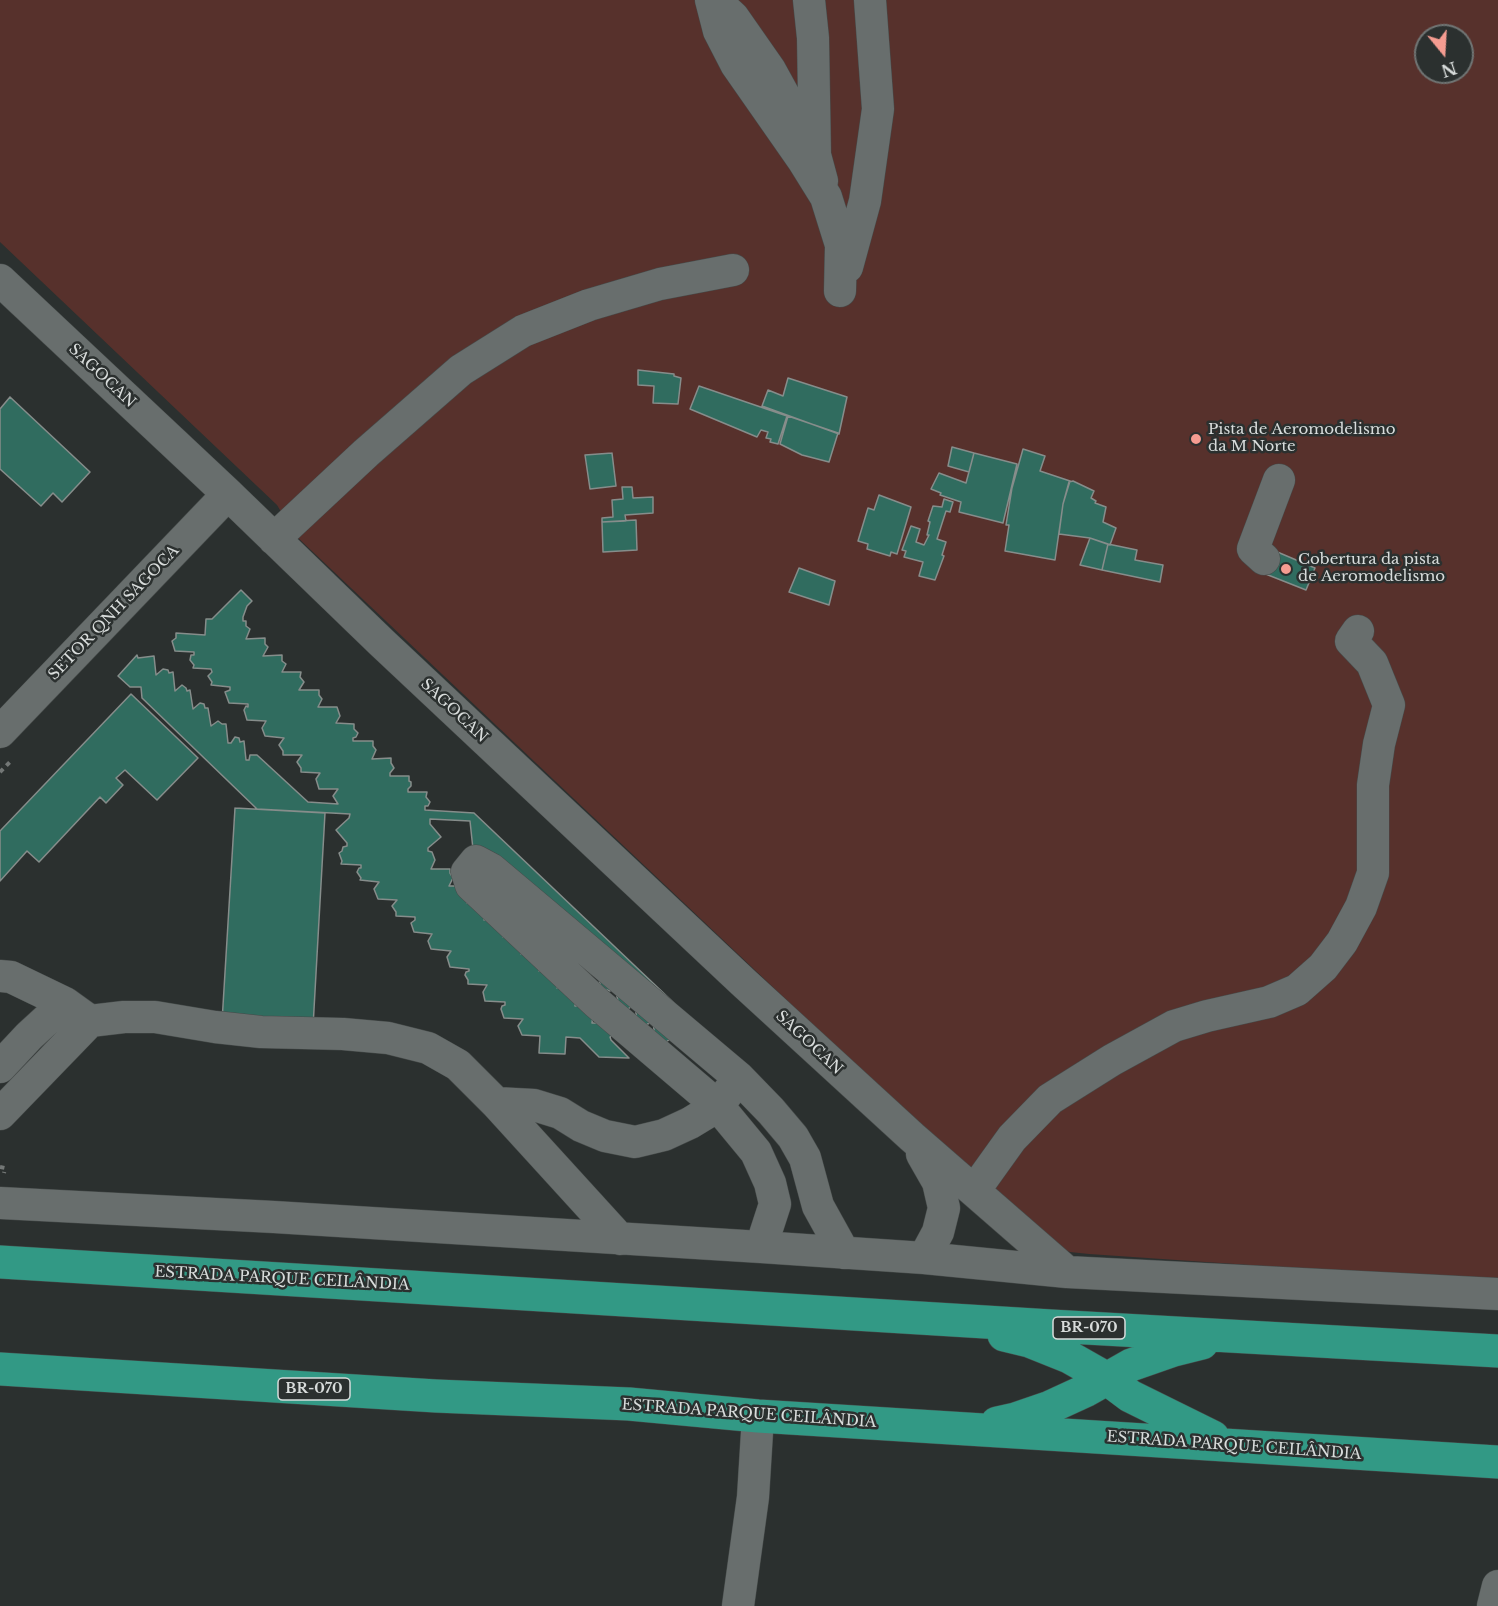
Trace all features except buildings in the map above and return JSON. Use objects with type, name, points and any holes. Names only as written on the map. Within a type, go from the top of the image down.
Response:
[{"type":"highway","name":"ESTRADA PARQUE CEILÂNDIA","points":[[0,1263],[1498,1351]]},
{"type":"highway","points":[[946,1320],[1029,1341],[1069,1358],[1106,1378],[1130,1396],[1231,1445]]},
{"type":"highway","points":[[969,1429],[1015,1419],[1050,1407],[1087,1390],[1131,1365],[1174,1350],[1232,1336]]},
{"type":"highway","name":"ESTRADA PARQUE CEILÂNDIA","points":[[0,1369],[436,1396],[629,1404],[758,1416],[1498,1462]]},
{"type":"street","points":[[713,0],[733,17],[770,70],[815,155],[841,245],[840,291],[865,201],[878,109],[870,0]]},
{"type":"street","points":[[713,0],[719,32],[736,64],[826,197]]},
{"type":"street","points":[[809,0],[813,38],[815,155]]},
{"type":"street","points":[[274,539],[366,453],[461,370],[523,331],[589,305],[660,284],[733,270]]},
{"type":"street","name":"SAGOCAN","points":[[0,280],[743,982],[912,1137],[1067,1272]]},
{"type":"street","points":[[1264,559],[1253,549],[1279,480]]},
{"type":"street","name":"SETOR QNH SAGOCA","points":[[8,743],[228,494]]},
{"type":"street","points":[[974,1191],[1012,1138],[1050,1099],[1112,1060],[1174,1026],[1269,1002],[1297,990],[1323,967],[1342,942],[1360,907],[1373,873],[1373,785],[1379,744],[1389,705],[1372,663],[1351,641],[1358,631]]},
{"type":"street","points":[[761,1247],[775,1204],[770,1182],[756,1152],[718,1106],[597,1003],[471,885],[467,872],[476,861],[491,869],[738,1077],[771,1110],[793,1137],[805,1158],[818,1206],[844,1253]]},
{"type":"street","points":[[0,976],[11,977],[78,1012],[124,1017],[155,1017],[261,1032],[342,1034],[388,1038],[428,1048],[458,1065],[496,1102],[620,1239]]},
{"type":"street","points":[[0,1067],[29,1036],[78,1012]]},
{"type":"street","points":[[0,1114],[78,1012]]},
{"type":"street","points":[[496,1102],[534,1105],[560,1113],[581,1126],[605,1136],[636,1143],[664,1135],[718,1106],[738,1077]]},
{"type":"street","name":"SAGOCAN","points":[[912,1137],[938,1182],[944,1208],[938,1232],[924,1258]]},
{"type":"street","points":[[0,1203],[274,1217],[761,1247],[924,1258],[1067,1272],[1498,1294]]},
{"type":"street","points":[[738,1606],[753,1497],[758,1416]]},
{"type":"street","points":[[1493,1606],[1498,1586]]},
{"type":"path","points":[[0,772],[8,743]]},
{"type":"shaded area","points":[[0,0],[1498,0],[1498,1282],[1089,1254],[1070,1252],[1053,1245],[980,1183],[295,535],[277,505],[0,242]]},
{"type":"place","name":"Pista de Aeromodelismo da M Norte","points":[[1196,439]]},
{"type":"place","name":"Cobertura da pista de Aeromodelismo","points":[[1286,569]]}]
